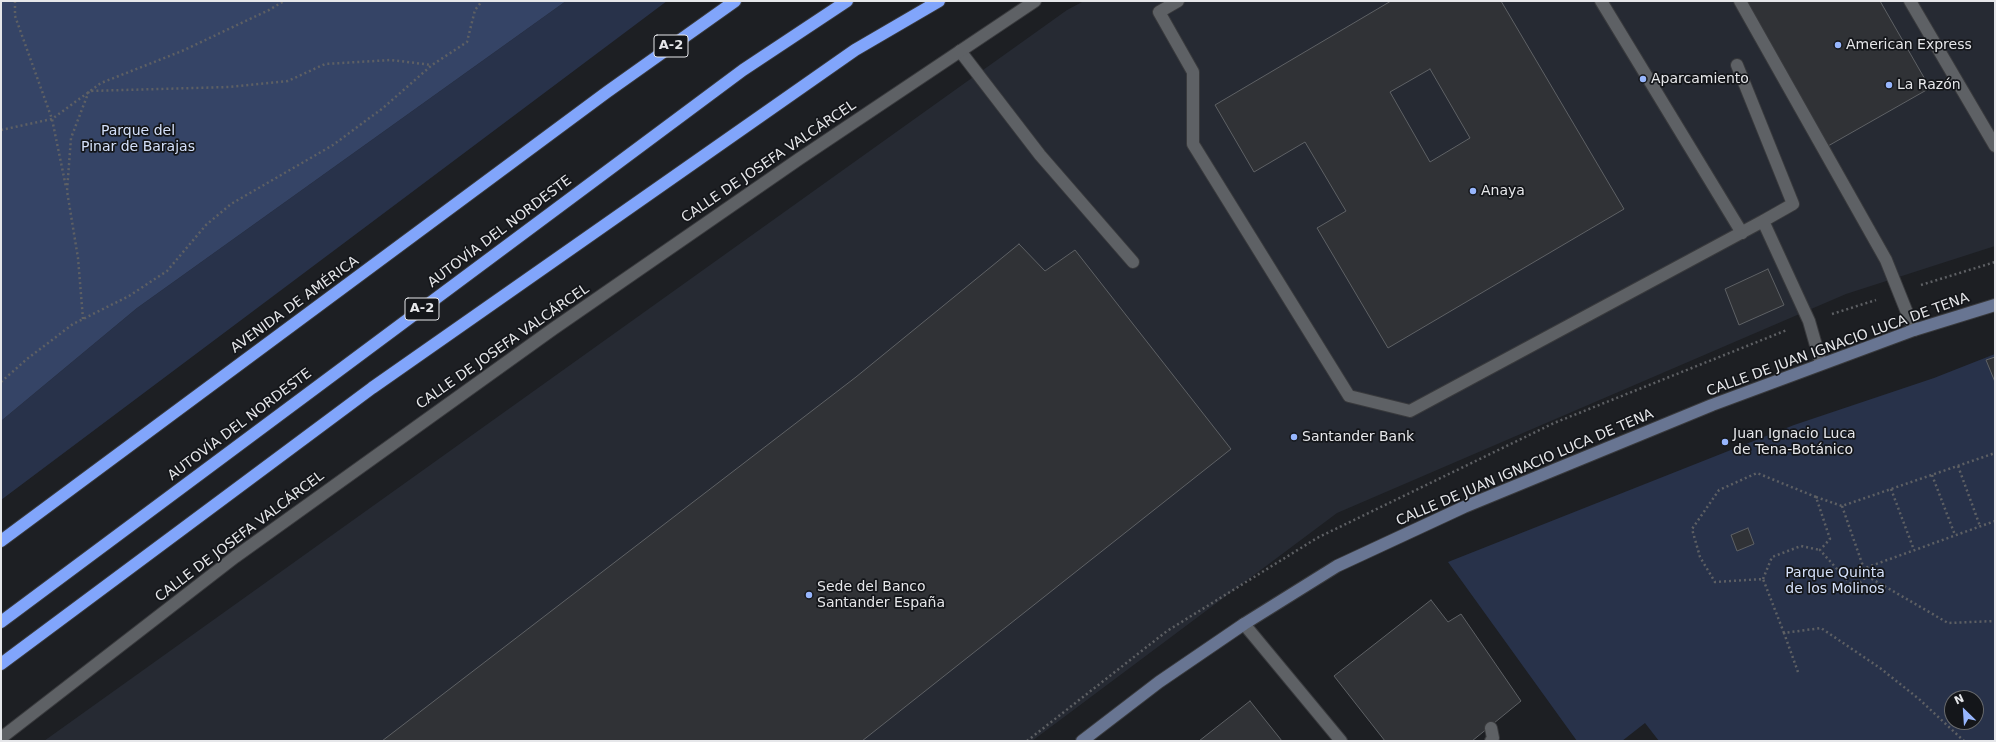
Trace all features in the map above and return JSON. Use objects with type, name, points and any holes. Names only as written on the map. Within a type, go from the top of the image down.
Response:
[{"type":"highway","name":"AVENIDA DE AMÉRICA","points":[[1,541],[607,92],[735,1]]},
{"type":"highway","name":"AUTOVÍA DEL NORDESTE","points":[[1,622],[743,70],[847,1]]},
{"type":"highway","points":[[1,664],[385,379],[849,55],[940,1]]},
{"type":"street","name":"CALLE DE JOSEFA VALCÁRCEL","points":[[1,738],[235,557],[546,334],[799,159],[1035,1]]},
{"type":"street","points":[[1178,1],[1159,12],[1193,72],[1193,144],[1349,396],[1410,411],[1742,233],[1793,204],[1737,65]]},
{"type":"street","points":[[1601,1],[1742,233]]},
{"type":"street","points":[[1740,1],[1886,260],[1914,330]]},
{"type":"street","points":[[1910,1],[1995,146]]},
{"type":"street","points":[[960,51],[1040,155],[1134,262]]},
{"type":"street","points":[[1763,221],[1809,321],[1821,363]]},
{"type":"street","name":"CALLE DE JUAN IGNACIO LUCA DE TENA","points":[[1082,741],[1159,682],[1244,624],[1337,566],[1464,507],[1712,405],[1821,363],[1914,330],[1995,305]]},
{"type":"street","points":[[1244,624],[1341,741]]},
{"type":"street","points":[[1491,728],[1493,738],[1491,741]]},
{"type":"path","points":[[15,1],[15,16],[52,119],[67,191],[78,258],[83,319]]},
{"type":"path","points":[[1,130],[52,119],[101,83],[182,51],[270,10],[284,1]]},
{"type":"path","points":[[1,382],[26,359],[73,324],[129,296],[167,271],[206,225],[231,204],[333,145],[383,108],[432,65],[467,42],[475,10],[482,1]]},
{"type":"path","points":[[89,91],[229,87],[288,81],[325,64],[391,60],[432,65]]},
{"type":"path","points":[[67,191],[71,138],[89,91]]},
{"type":"path","points":[[1763,579],[1715,582],[1700,557],[1692,528],[1719,490],[1757,474],[1842,506],[1995,453]]},
{"type":"path","points":[[1958,466],[1980,526]]},
{"type":"path","points":[[1932,475],[1955,535]]},
{"type":"path","points":[[1891,489],[1914,550]]},
{"type":"path","points":[[1816,497],[1830,539],[1820,550]]},
{"type":"path","points":[[1842,506],[1864,569]]},
{"type":"path","points":[[1843,576],[1995,521]]},
{"type":"path","points":[[1798,672],[1763,579],[1772,557],[1802,546],[1820,550],[1854,588],[1867,576],[1948,623],[1995,621]]},
{"type":"path","points":[[1784,633],[1821,628],[1880,668],[1919,699],[1964,741]]},
{"type":"shaded area","points":[[1084,1],[1995,1],[1995,246],[1846,294],[1337,513],[1032,741],[44,741],[1067,10]]},
{"type":"green space","name":"Parque del Pinar de Barajas","points":[[1,1],[566,1],[137,308],[1,421]]},
{"type":"green space","points":[[566,1],[667,1],[1,500],[1,421],[137,308]]},
{"type":"green space","name":"Parque Quinta de los Molinos","points":[[1995,354],[1995,741],[1659,741],[1645,723],[1622,741],[1577,741],[1448,562],[1794,425],[1934,378]]},
{"type":"building","name":"Anaya","points":[[1391,1],[1501,1],[1624,209],[1388,348],[1317,228],[1346,211],[1305,142],[1254,172],[1215,105]],"holes":[[[1430,69],[1470,138],[1430,162],[1390,92]]]},
{"type":"building","name":"American Express","points":[[1746,1],[1880,1],[1930,88],[1828,146]]},
{"type":"building","name":"Sede del Banco Santander España","points":[[1019,244],[1045,271],[1075,250],[1231,449],[862,741],[382,741],[856,377]]},
{"type":"building","points":[[1768,269],[1784,305],[1739,325],[1725,289]]},
{"type":"building","points":[[1995,357],[1995,382],[1986,360]]},
{"type":"building","points":[[1748,528],[1754,544],[1737,551],[1731,535]]},
{"type":"building","points":[[1431,600],[1448,622],[1461,614],[1521,701],[1472,741],[1385,741],[1334,676]]},
{"type":"building","points":[[1250,701],[1282,741],[1199,741]]},
{"type":"place","name":"American Express","points":[[1838,45]]},
{"type":"place","name":"Aparcamiento","points":[[1643,79]]},
{"type":"place","name":"La Razón","points":[[1889,85]]},
{"type":"place","name":"Anaya","points":[[1473,191]]},
{"type":"place","name":"Santander Bank","points":[[1294,437]]},
{"type":"place","name":"Juan Ignacio Luca de Tena-Botánico","points":[[1725,442]]},
{"type":"place","name":"Sede del Banco Santander España","points":[[809,595]]}]
